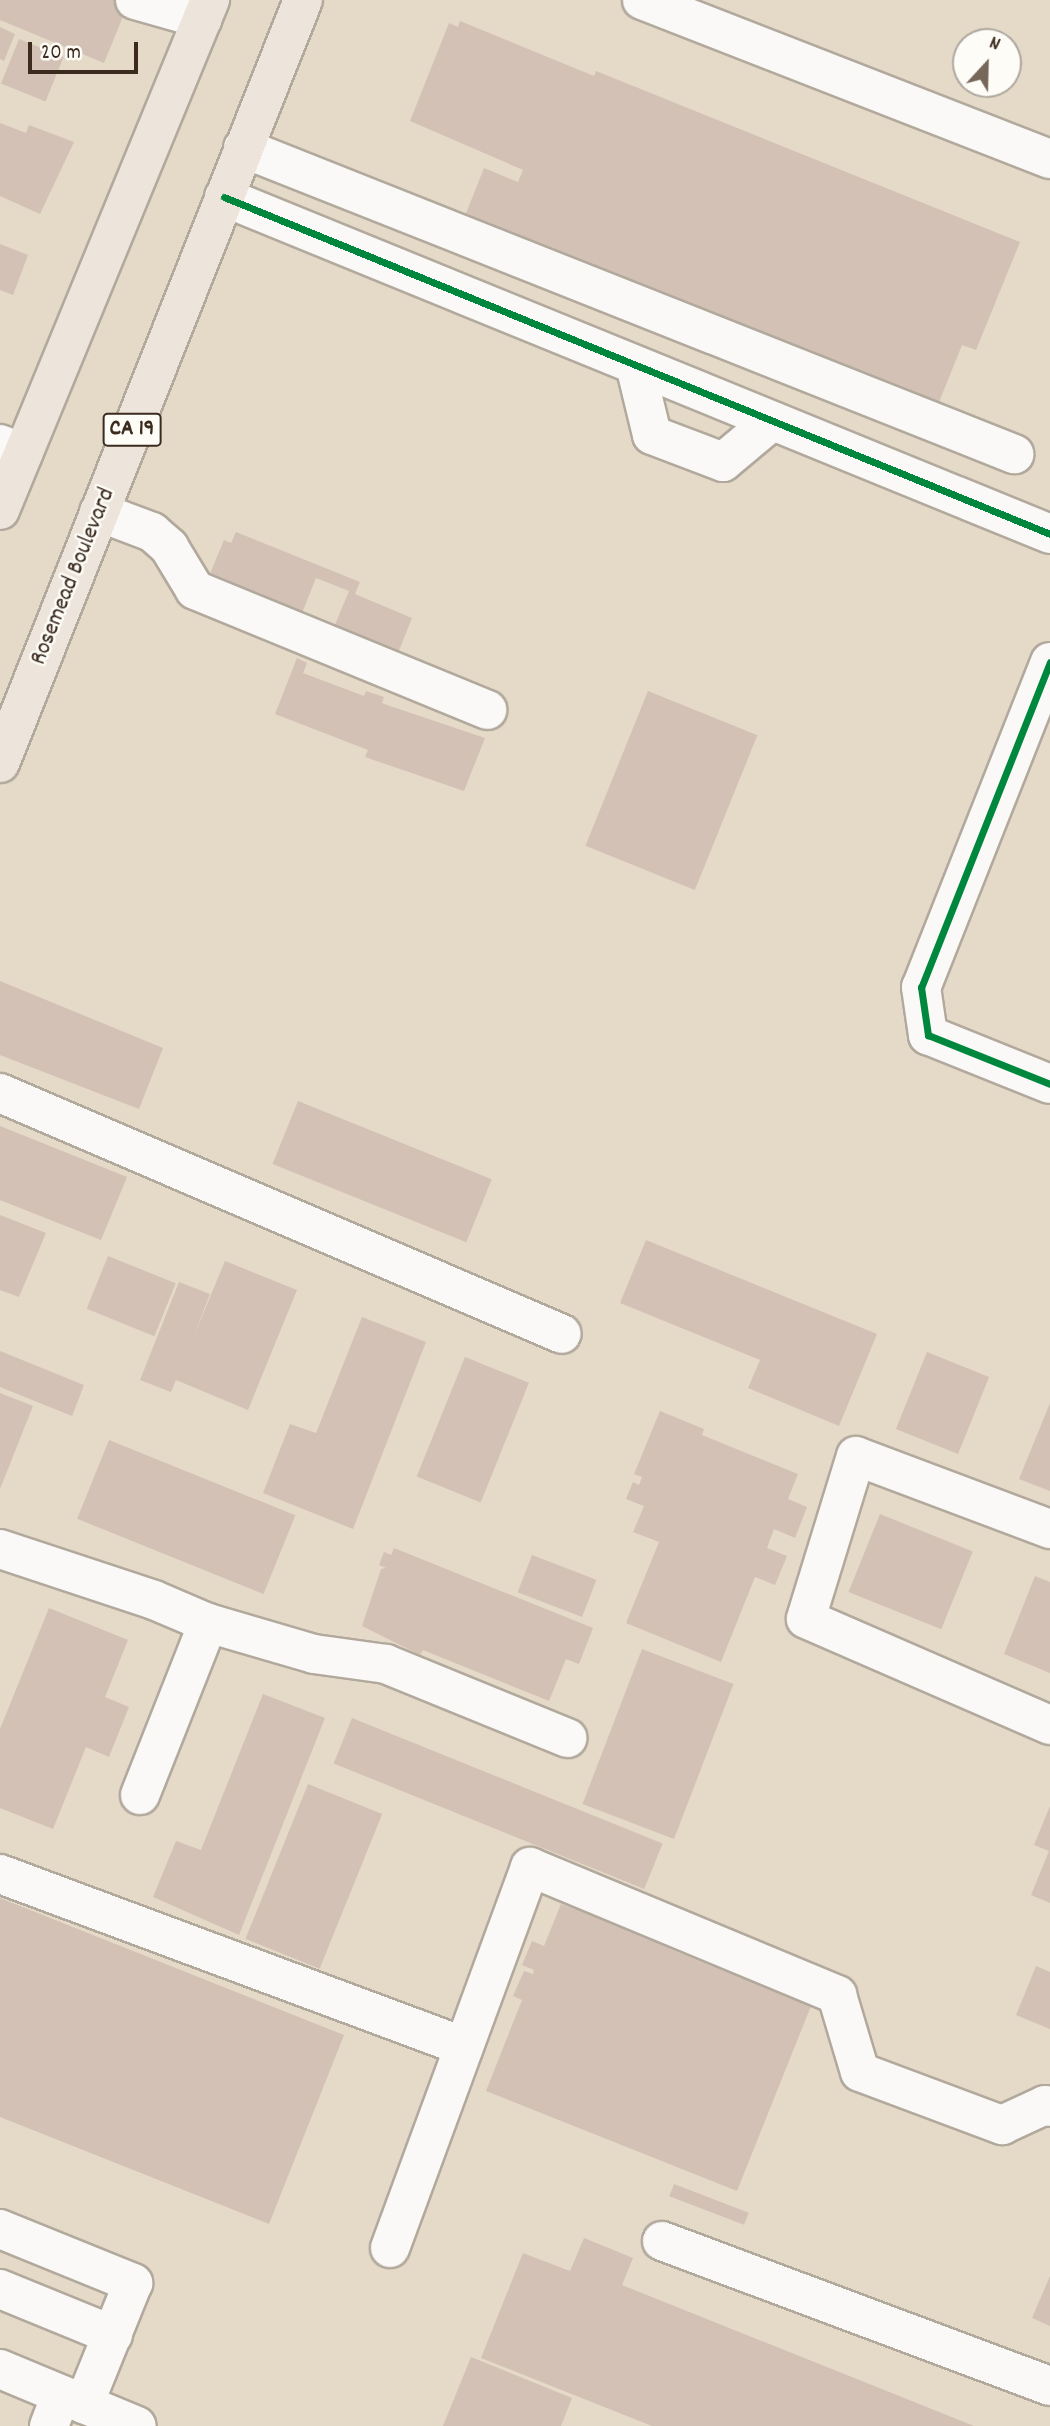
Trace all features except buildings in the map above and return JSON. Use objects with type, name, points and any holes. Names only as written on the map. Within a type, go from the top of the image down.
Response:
[{"type":"main road","name":"Rosemead Boulevard","points":[[0,763],[303,0]]},
{"type":"main road","points":[[0,510],[12,449],[206,10]]},
{"type":"street","points":[[135,0],[206,10]]},
{"type":"street","points":[[642,0],[1050,159]]},
{"type":"street","points":[[243,148],[1014,454]]},
{"type":"street","points":[[224,197],[1050,534]]},
{"type":"street","points":[[635,365],[652,435],[723,462],[772,421]]},
{"type":"street","points":[[99,512],[152,532],[178,560],[195,590],[487,710]]},
{"type":"street","points":[[1050,662],[921,986],[928,1035],[1050,1084]]},
{"type":"street","points":[[0,1093],[562,1334]]},
{"type":"street","points":[[1050,1529],[856,1456],[806,1619],[1050,1725]]},
{"type":"street","points":[[0,1549],[154,1600],[208,1623],[314,1654],[386,1664],[567,1738]]},
{"type":"street","points":[[140,1795],[208,1623]]},
{"type":"street","points":[[390,2248],[530,1867],[837,1995],[860,2072],[1002,2124],[1045,2105],[1050,2108]]},
{"type":"street","points":[[0,1874],[464,2047]]},
{"type":"street","points":[[0,2229],[133,2283],[113,2334],[65,2408]]},
{"type":"street","points":[[662,2241],[1050,2386]]},
{"type":"street","points":[[0,2289],[113,2334]]},
{"type":"street","points":[[0,2369],[65,2408],[137,2426]]},
{"type":"cycle path","points":[[224,197],[1050,534]]},
{"type":"cycle path","points":[[1050,662],[921,987],[928,1035],[1050,1084]]}]
